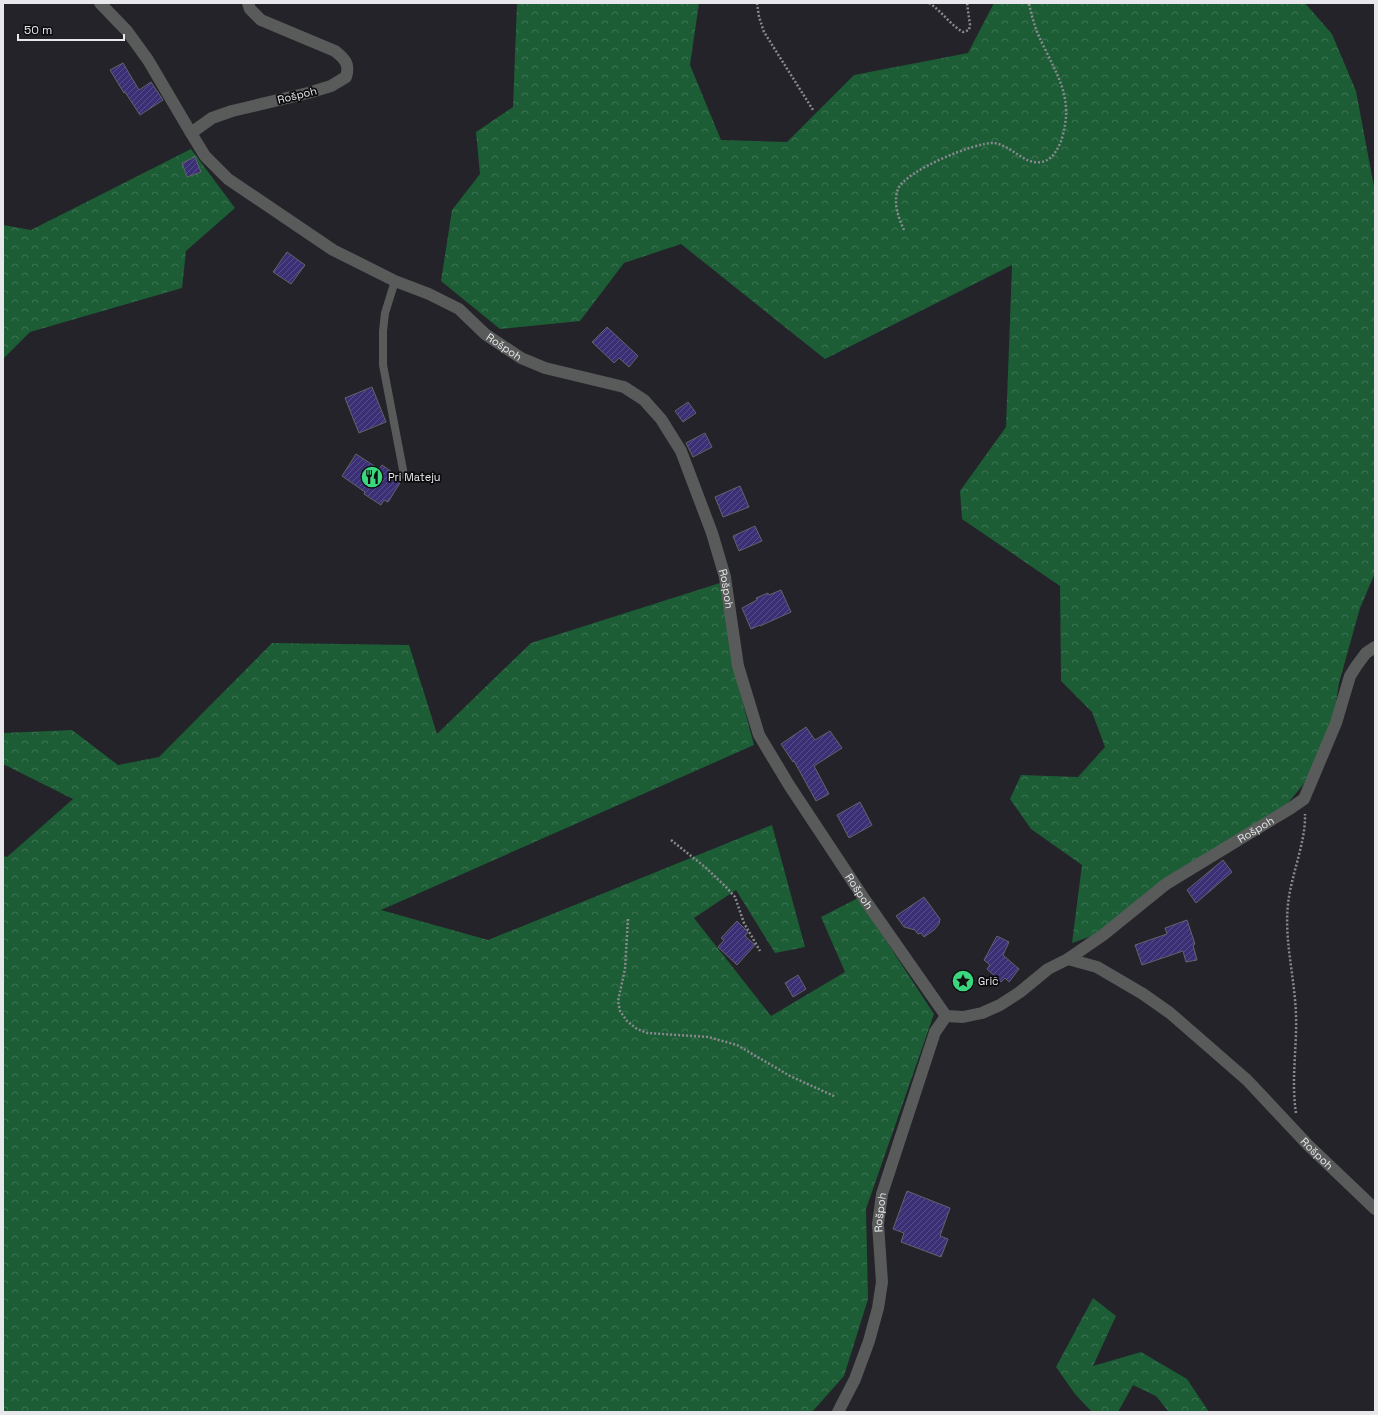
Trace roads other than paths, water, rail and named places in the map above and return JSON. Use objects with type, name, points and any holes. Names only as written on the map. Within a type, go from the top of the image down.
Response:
[{"type":"street","name":"Rošpoh","points":[[100,3],[127,31],[148,60],[205,156],[228,179],[332,250],[395,281],[429,294],[458,309],[485,334],[521,358],[545,368],[624,387],[644,400],[661,419],[681,451],[712,533],[725,577],[738,666],[759,735],[789,785],[865,900],[946,1016]]},
{"type":"street","name":"Rošpoh","points":[[191,133],[212,118],[232,111],[308,94],[331,86],[346,77],[349,69],[344,58],[335,51],[261,20],[250,9],[248,3]]},
{"type":"street","name":"Rošpoh","points":[[946,1016],[963,1017],[982,1013],[1000,1005],[1020,992],[1048,969],[1068,959],[1103,935],[1166,884],[1304,799],[1336,723],[1350,676],[1366,653],[1375,647]]},
{"type":"street","name":"Rošpoh","points":[[1068,959],[1097,967],[1143,994],[1170,1014],[1247,1080],[1308,1145],[1375,1209]]},
{"type":"street","name":"Rošpoh","points":[[838,1412],[855,1379],[869,1341],[878,1308],[882,1282],[878,1224],[882,1194],[935,1032],[946,1016]]},
{"type":"lane","points":[[395,281],[384,313],[383,364],[404,475]]},
{"type":"place","name":"Pri Mateju","points":[[372,477]]},
{"type":"place","name":"Grič","points":[[963,981]]}]
